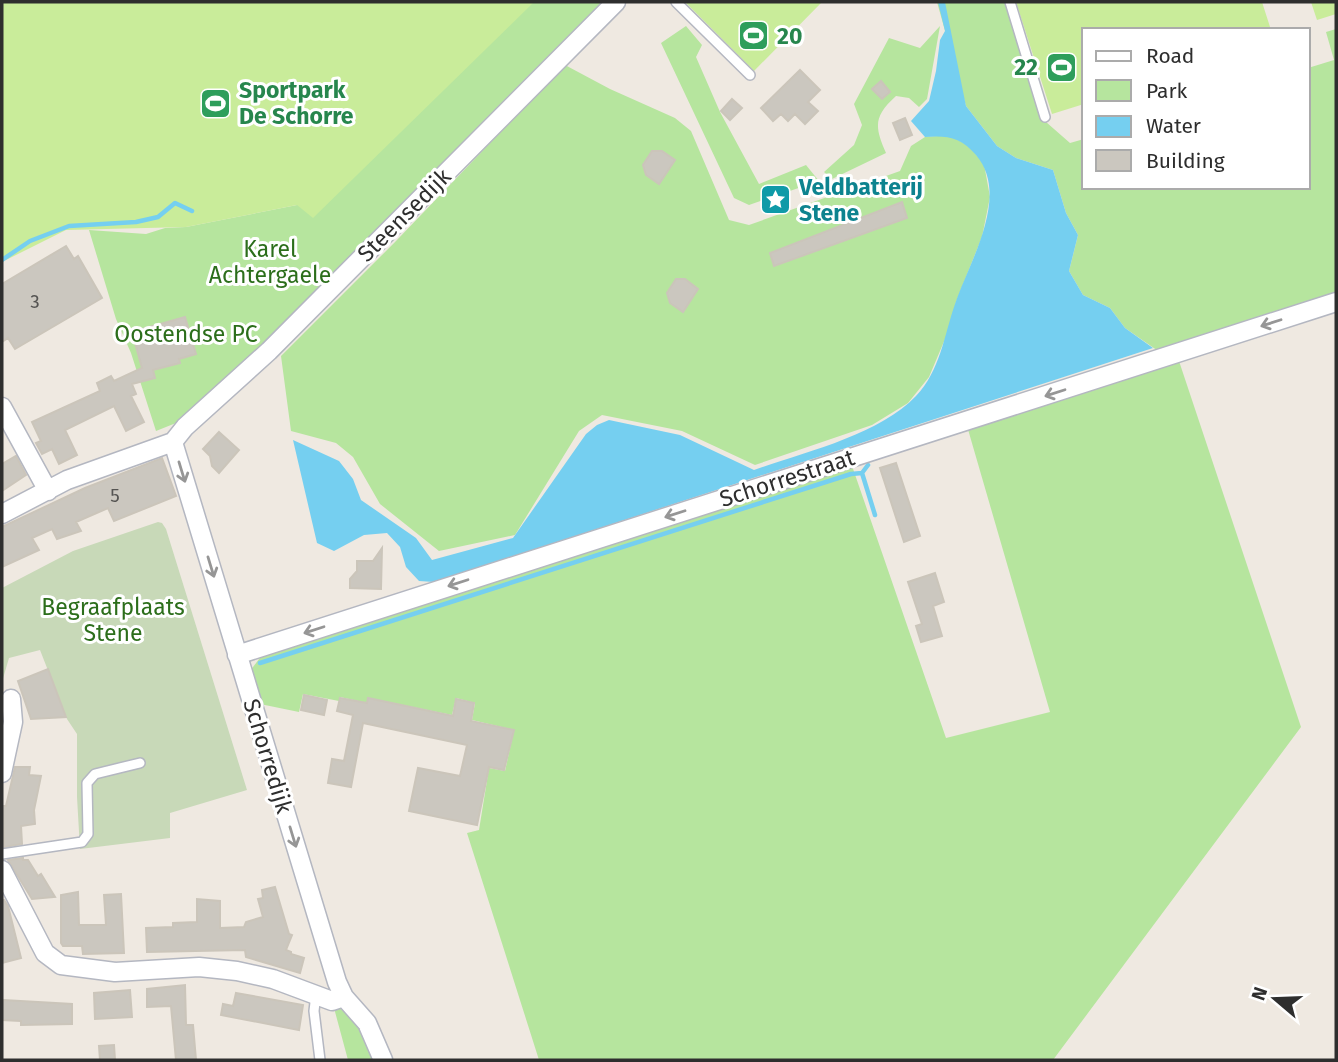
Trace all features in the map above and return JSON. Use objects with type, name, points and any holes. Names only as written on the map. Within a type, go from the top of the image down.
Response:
[{"type":"street","name":"Steensedijk","points":[[2,514],[67,480],[173,442],[184,427],[269,351],[616,2]]},
{"type":"street","name":"Schorrestraat","points":[[237,655],[1336,302]]},
{"type":"street","points":[[2,407],[48,491]]},
{"type":"street","name":"Schorredijk","points":[[173,442],[337,982],[344,998],[367,1023],[383,1060]]},
{"type":"street","points":[[2,774],[13,722],[12,699]]},
{"type":"street","points":[[2,870],[45,953],[61,965],[115,972],[199,967],[237,971],[273,979],[332,1001],[344,998]]},
{"type":"lane","points":[[676,2],[750,75]]},
{"type":"lane","points":[[1010,2],[1045,117]]},
{"type":"lane","points":[[2,854],[82,842],[88,834],[87,783],[95,774],[140,763]]},
{"type":"lane","points":[[316,994],[314,1011],[320,1060]]},
{"type":"green space","name":"Sportpark De Schorre","points":[[2,2],[534,2],[313,218],[297,205],[186,227],[66,230],[2,262]]},
{"type":"green space","points":[[533,2],[604,2],[241,367],[181,421],[156,431],[131,353],[116,319],[89,230],[146,234],[165,228],[186,227],[297,205]]},
{"type":"green space","name":"20","points":[[685,2],[822,2],[754,71]]},
{"type":"green space","points":[[937,2],[1006,2],[1046,122],[1070,143],[1082,140],[1082,189],[1310,189],[1310,67],[1334,60],[1326,32],[1336,29],[1336,297],[1161,353],[1125,328],[1110,308],[1083,295],[1069,271],[1078,235],[1066,213],[1053,170],[1016,158],[997,146],[966,106]]},
{"type":"green space","name":"22","points":[[1016,2],[1262,2],[1270,28],[1082,28],[1082,105],[1052,114]]},
{"type":"green space","points":[[1311,2],[1336,2],[1336,14],[1317,20]]},
{"type":"green space","points":[[686,26],[702,45],[696,57],[720,112],[759,184],[806,165],[819,181],[749,205],[734,198],[661,43]]},
{"type":"green space","points":[[940,26],[927,99],[919,107],[909,98],[896,96],[883,110],[878,122],[879,136],[886,153],[832,179],[824,172],[854,145],[862,125],[854,104],[889,38],[920,48]]},
{"type":"green space","points":[[565,65],[675,118],[691,131],[729,220],[749,225],[900,171],[911,146],[925,137],[949,135],[969,146],[984,164],[990,197],[982,237],[929,377],[908,403],[872,425],[755,465],[682,431],[602,415],[579,431],[515,535],[439,551],[380,504],[353,457],[336,443],[291,431],[281,356]]},
{"type":"green space","points":[[1178,358],[1301,727],[1053,1060],[539,1060],[467,833],[479,830],[489,768],[505,771],[514,730],[472,720],[475,703],[456,698],[452,715],[368,698],[367,703],[340,697],[339,701],[303,694],[299,712],[260,704],[250,671],[262,655],[851,463],[946,738],[1050,712],[967,426]]},
{"type":"green space","name":"Begraafplaats Stene","points":[[158,522],[166,529],[247,790],[170,813],[170,838],[80,849],[77,734],[67,719],[40,650],[9,658],[2,682],[2,588],[73,551]]},
{"type":"green space","points":[[338,1007],[366,1029],[376,1060],[348,1060],[334,1008]]},
{"type":"water","points":[[938,2],[945,2],[966,106],[997,146],[1016,158],[1053,170],[1066,213],[1078,235],[1069,271],[1083,295],[1110,308],[1125,328],[1153,348],[434,582],[419,581],[406,567],[400,547],[387,533],[364,535],[334,551],[317,543],[293,440],[339,461],[353,479],[361,500],[416,538],[432,560],[513,538],[586,434],[609,420],[680,435],[754,470],[840,441],[901,410],[931,376],[984,229],[988,209],[986,171],[976,155],[959,141],[940,136],[925,137],[911,121],[929,101],[936,71],[940,40],[945,31]]},
{"type":"building","points":[[800,70],[820,90],[808,102],[818,111],[805,124],[795,114],[788,121],[781,114],[773,121],[761,108]]},
{"type":"building","points":[[881,81],[890,92],[882,99],[872,89]]},
{"type":"building","points":[[732,99],[742,108],[730,120],[721,111]]},
{"type":"building","points":[[905,118],[912,135],[900,140],[893,123]]},
{"type":"building","points":[[652,151],[662,151],[675,160],[659,184],[646,175],[643,165]]},
{"type":"building","points":[[902,202],[907,218],[774,266],[770,253]]},
{"type":"building","points":[[66,246],[74,259],[78,256],[102,298],[15,349],[8,338],[2,342],[2,284]]},
{"type":"building","points":[[676,279],[685,279],[698,289],[683,312],[670,303],[667,293]]},
{"type":"building","points":[[185,317],[196,354],[179,359],[180,363],[153,370],[155,378],[132,384],[136,394],[131,396],[144,422],[126,431],[114,406],[65,430],[77,455],[59,464],[52,449],[42,454],[36,443],[41,441],[32,422],[100,391],[97,383],[111,376],[114,381],[142,368],[132,332]]},
{"type":"building","points":[[219,432],[239,450],[219,473],[203,449]]},
{"type":"building","points":[[16,456],[26,475],[2,491],[2,464]]},
{"type":"building","points":[[162,458],[176,496],[114,521],[108,508],[76,522],[81,531],[57,539],[52,529],[32,538],[39,550],[2,567],[2,527],[85,488]]},
{"type":"building","points":[[896,463],[920,536],[904,542],[880,468]]},
{"type":"building","points":[[382,548],[381,589],[350,588],[350,579],[357,571],[357,561],[373,561]]},
{"type":"building","points":[[935,573],[944,602],[933,606],[942,636],[921,642],[916,626],[922,624],[908,582]]},
{"type":"building","points":[[48,669],[66,717],[31,719],[18,681]]},
{"type":"building","points":[[304,695],[327,700],[324,715],[301,710]]},
{"type":"building","points":[[340,698],[367,703],[368,698],[453,716],[456,699],[474,703],[471,721],[514,730],[504,770],[489,767],[477,825],[409,811],[418,768],[460,776],[467,745],[363,723],[351,787],[328,783],[332,759],[344,761],[353,715],[337,711]]},
{"type":"building","points":[[15,767],[30,767],[29,775],[41,776],[34,810],[35,824],[21,826],[22,844],[4,847],[3,806],[6,806]]},
{"type":"building","points":[[8,860],[28,860],[38,876],[41,874],[55,897],[32,899]]},
{"type":"building","points":[[275,887],[289,934],[292,935],[286,950],[304,958],[300,973],[246,957],[245,950],[147,952],[146,928],[173,927],[173,923],[197,922],[197,899],[220,901],[220,928],[244,927],[246,922],[263,917],[258,899],[263,898],[262,890]]},
{"type":"building","points":[[78,892],[79,925],[106,925],[104,895],[121,894],[124,953],[83,954],[82,946],[63,946],[61,895]]},
{"type":"building","points":[[2,900],[8,906],[21,958],[2,963]]},
{"type":"building","points":[[185,985],[186,1025],[193,1025],[196,1060],[176,1060],[171,1006],[147,1007],[147,989]]},
{"type":"building","points":[[130,990],[132,1017],[95,1019],[94,993]]},
{"type":"building","points":[[236,993],[303,1005],[299,1030],[221,1015],[223,1004],[233,1006]]},
{"type":"building","points":[[3,1000],[72,1004],[72,1024],[21,1025],[21,1021],[2,1020]]},
{"type":"building","points":[[114,1045],[115,1060],[100,1060],[99,1046]]},
{"type":"waterway","points":[[2,260],[30,241],[69,226],[136,222],[158,217],[175,203],[192,211]]},
{"type":"waterway","points":[[868,465],[862,473],[875,515]]},
{"type":"waterway","points":[[260,663],[851,474],[862,473]]},
{"type":"place","name":"20","points":[[754,36]]},
{"type":"place","name":"22","points":[[1061,67]]},
{"type":"place","name":"Sportpark De Schorre","points":[[216,103]]},
{"type":"place","name":"Veldbatterij Stene","points":[[776,200]]},
{"type":"park label","name":"Karel Achtergaele","points":[[270,262]]},
{"type":"park label","name":"Oostendse PC","points":[[186,334]]}]
